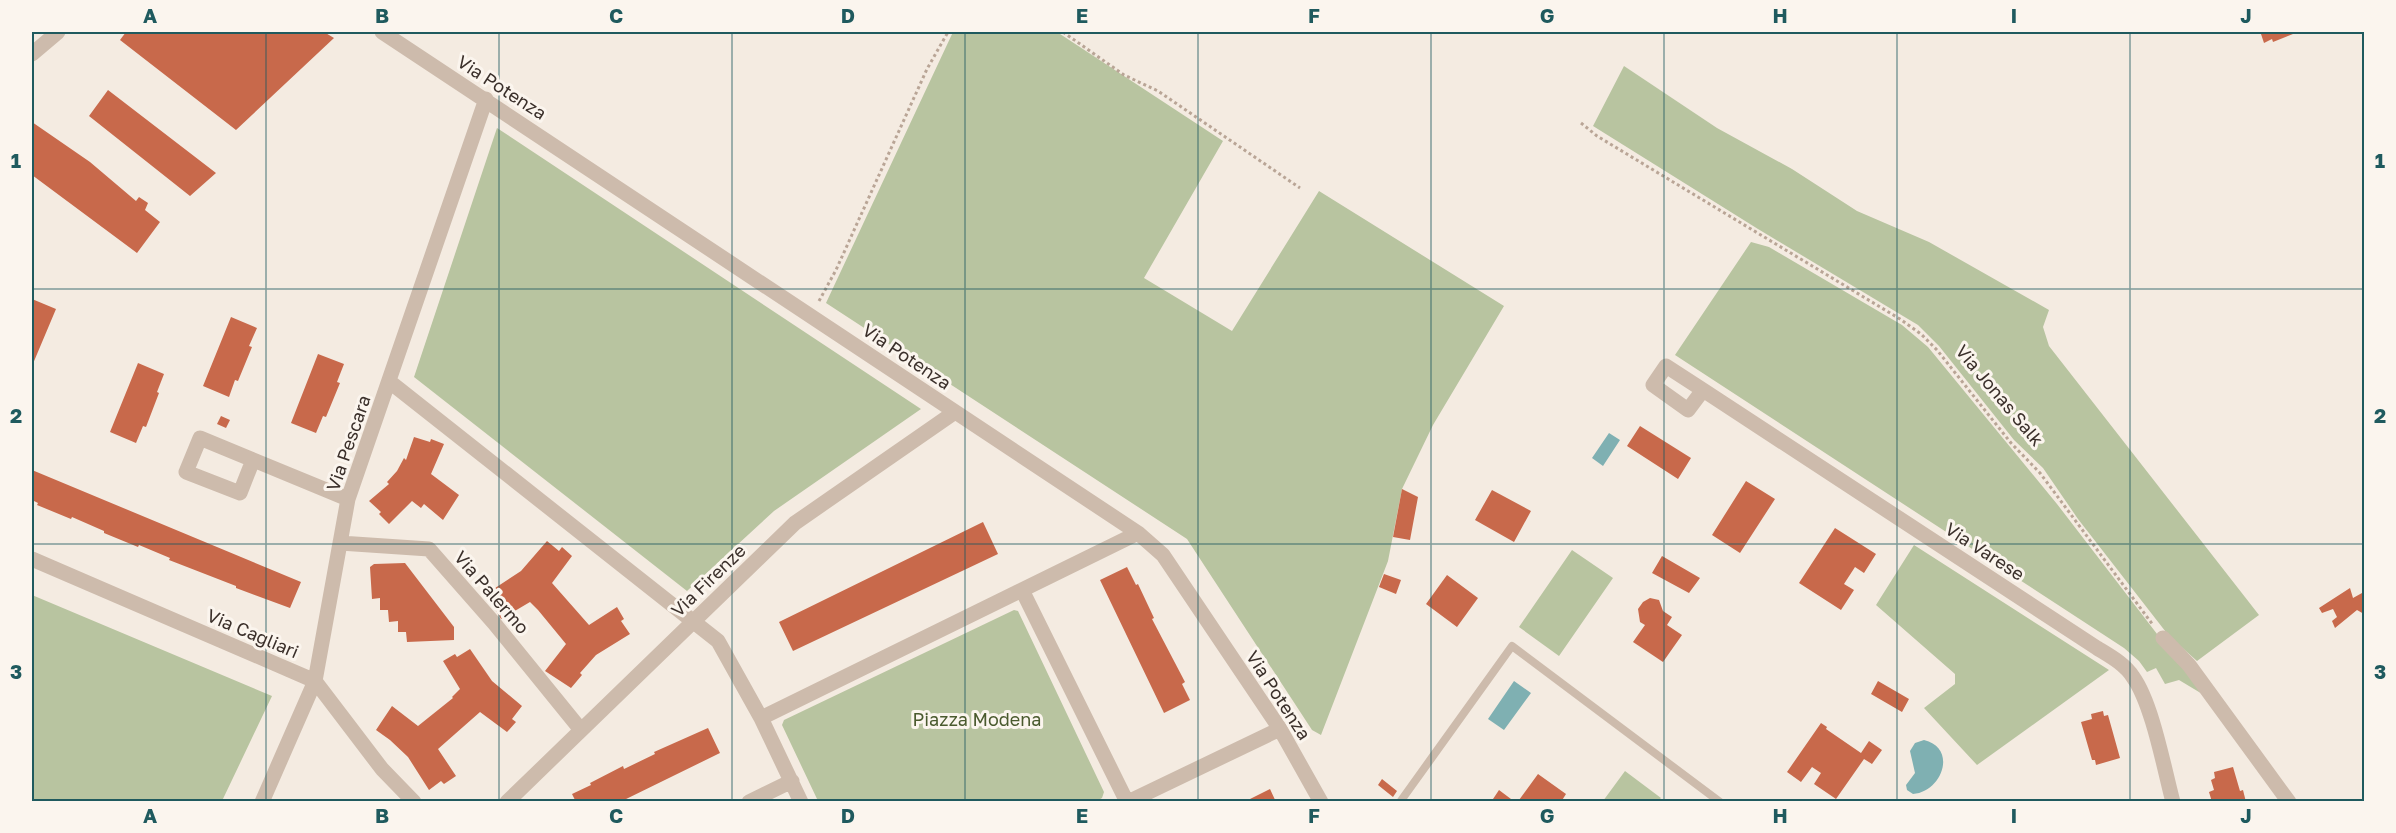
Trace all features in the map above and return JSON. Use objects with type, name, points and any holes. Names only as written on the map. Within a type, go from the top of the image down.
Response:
[{"type":"street","points":[[32,54],[58,32]]},
{"type":"street","name":"Via Potenza","points":[[382,32],[1138,533],[1163,555],[1280,729],[1321,801]]},
{"type":"street","name":"Via Pescara","points":[[262,801],[315,681],[348,500],[486,99]]},
{"type":"street","points":[[390,382],[718,641],[761,718],[801,801]]},
{"type":"street","name":"Via Varese","points":[[1703,390],[2118,662],[2133,676],[2144,694],[2173,801]]},
{"type":"street","name":"Via Firenze","points":[[507,801],[795,523],[956,412]]},
{"type":"street","points":[[253,460],[348,500]]},
{"type":"street","points":[[761,718],[1138,533]]},
{"type":"street","name":"Via Palermo","points":[[340,543],[429,549],[494,623],[581,730]]},
{"type":"street","name":"Via Cagliari","points":[[32,560],[315,681],[381,769],[414,801]]},
{"type":"street","points":[[1023,590],[1127,801],[1280,729]]},
{"type":"street","points":[[2163,638],[2189,665],[2289,801]]},
{"type":"street","points":[[750,801],[792,781]]},
{"type":"lane","points":[[1400,801],[1512,646],[1720,801]]},
{"type":"path","points":[[810,316],[836,270],[927,69],[948,32]]},
{"type":"path","points":[[1063,32],[1124,75],[1158,91],[1300,188]]},
{"type":"path","name":"Via Jonas Salk","points":[[1581,123],[1606,142],[1900,319],[1921,334],[1937,350],[2012,443],[2040,472],[2163,638]]},
{"type":"green space","points":[[953,32],[1057,32],[1223,141],[1144,278],[1232,331],[1319,191],[1504,306],[1433,425],[1402,489],[1388,561],[1321,735],[1312,730],[1187,539],[826,303]]},
{"type":"green space","points":[[1624,66],[1717,128],[1792,169],[1857,211],[1929,242],[2049,310],[2043,327],[2049,346],[2259,615],[2197,661],[2169,636],[2078,519],[2043,468],[2014,440],[1939,346],[1918,325],[1593,126]]},
{"type":"green space","points":[[497,128],[921,409],[774,511],[687,591],[414,377]]},
{"type":"green space","points":[[1751,242],[1769,247],[1902,325],[1928,347],[2057,504],[2204,695],[2179,680],[2165,684],[2156,668],[2147,672],[2139,661],[2124,648],[1675,355]]},
{"type":"green space","points":[[1914,545],[2109,670],[1977,765],[1924,708],[1955,684],[1955,674],[1876,605]]},
{"type":"green space","points":[[1572,550],[1613,578],[1559,656],[1519,627]]},
{"type":"green space","points":[[32,595],[272,696],[222,801],[32,801]]},
{"type":"green space","name":"Piazza Modena","points":[[1014,610],[1018,611],[1104,792],[1102,798],[1095,802],[818,801],[782,725],[784,720]]},
{"type":"green space","points":[[1625,771],[1661,798],[1658,801],[1603,801]]},
{"type":"water","points":[[1609,433],[1620,440],[1603,466],[1592,458]]},
{"type":"water","points":[[1514,681],[1531,693],[1504,730],[1488,719]]},
{"type":"water","points":[[1924,740],[1941,752],[1942,769],[1932,786],[1913,794],[1907,790],[1906,785],[1915,773],[1910,751],[1915,743]]},
{"type":"building","points":[[126,32],[324,32],[334,38],[236,130],[120,40]]},
{"type":"building","points":[[2298,32],[2273,42],[2272,39],[2264,43],[2261,34]]},
{"type":"building","points":[[108,90],[216,173],[190,196],[89,116]]},
{"type":"building","points":[[32,122],[90,162],[136,201],[139,197],[148,203],[145,210],[160,222],[137,253],[32,175]]},
{"type":"building","points":[[32,299],[56,309],[32,366]]},
{"type":"building","points":[[231,317],[257,328],[249,346],[252,347],[229,397],[203,386]]},
{"type":"building","points":[[318,354],[344,364],[337,382],[340,383],[326,417],[323,416],[316,433],[291,423]]},
{"type":"building","points":[[138,363],[164,374],[146,427],[143,426],[136,443],[110,432]]},
{"type":"building","points":[[221,416],[230,420],[226,428],[217,424]]},
{"type":"building","points":[[1640,426],[1691,458],[1678,479],[1627,446]]},
{"type":"building","points":[[414,437],[430,442],[431,439],[444,444],[431,474],[459,495],[443,520],[424,504],[421,508],[412,501],[389,524],[379,514],[381,512],[369,501],[389,484],[387,482],[397,471],[404,458],[406,460]]},
{"type":"building","points":[[32,470],[301,582],[290,608],[236,588],[236,586],[169,560],[170,558],[139,545],[138,547],[104,533],[72,517],[71,519],[37,505],[38,503],[32,500]]},
{"type":"building","points":[[1746,481],[1775,499],[1740,553],[1712,535]]},
{"type":"building","points":[[1402,489],[1418,497],[1410,540],[1393,537]]},
{"type":"building","points":[[1492,490],[1531,511],[1514,542],[1475,520]]},
{"type":"building","points":[[983,522],[998,554],[793,651],[779,622]]},
{"type":"building","points":[[1835,528],[1876,554],[1864,573],[1855,567],[1844,584],[1854,590],[1841,610],[1799,583]]},
{"type":"building","points":[[547,541],[559,551],[562,547],[572,556],[552,583],[589,625],[617,607],[624,619],[621,621],[630,634],[596,655],[580,673],[582,675],[571,688],[545,671],[566,644],[538,610],[530,602],[501,619],[489,592],[521,571]]},
{"type":"building","points":[[1662,556],[1700,578],[1689,593],[1652,573]]},
{"type":"building","points":[[405,563],[454,627],[454,640],[407,642],[406,632],[398,632],[398,621],[389,622],[388,610],[380,610],[380,598],[372,599],[370,567],[374,564]]},
{"type":"building","points":[[1127,567],[1136,585],[1138,584],[1154,618],[1152,619],[1185,682],[1182,684],[1190,700],[1164,713],[1100,580]]},
{"type":"building","points":[[1384,574],[1401,580],[1396,594],[1379,587]]},
{"type":"building","points":[[1447,575],[1478,598],[1457,627],[1426,604]]},
{"type":"building","points":[[2350,588],[2353,598],[2362,593],[2364,614],[2357,610],[2335,628],[2332,621],[2337,617],[2333,609],[2322,613],[2319,608]]},
{"type":"building","points":[[1650,598],[1659,600],[1663,611],[1672,617],[1667,625],[1682,635],[1663,662],[1633,642],[1645,625],[1640,622],[1638,609]]},
{"type":"building","points":[[470,649],[492,681],[522,706],[512,719],[516,722],[507,732],[480,712],[438,749],[456,776],[444,784],[441,781],[429,790],[408,757],[376,730],[392,706],[418,726],[453,698],[460,689],[443,661],[455,654],[457,657]]},
{"type":"building","points":[[1878,681],[1909,699],[1902,712],[1871,694]]},
{"type":"building","points":[[2103,711],[2104,716],[2108,715],[2120,758],[2096,765],[2095,760],[2092,760],[2081,722],[2092,719],[2091,714]]},
{"type":"building","points":[[1821,723],[1861,753],[1869,741],[1882,750],[1872,764],[1864,759],[1836,799],[1814,784],[1821,773],[1812,767],[1801,782],[1787,772]]},
{"type":"building","points":[[708,728],[720,753],[620,802],[576,802],[572,794],[591,785],[590,783]]},
{"type":"building","points":[[2233,767],[2246,802],[2212,802],[2209,792],[2214,790],[2211,780],[2215,778],[2214,772]]},
{"type":"building","points":[[1538,774],[1566,794],[1561,802],[1519,800]]},
{"type":"building","points":[[1382,779],[1397,791],[1393,797],[1378,785]]},
{"type":"building","points":[[1270,789],[1276,802],[1244,802]]},
{"type":"building","points":[[1499,790],[1515,802],[1491,802]]}]
